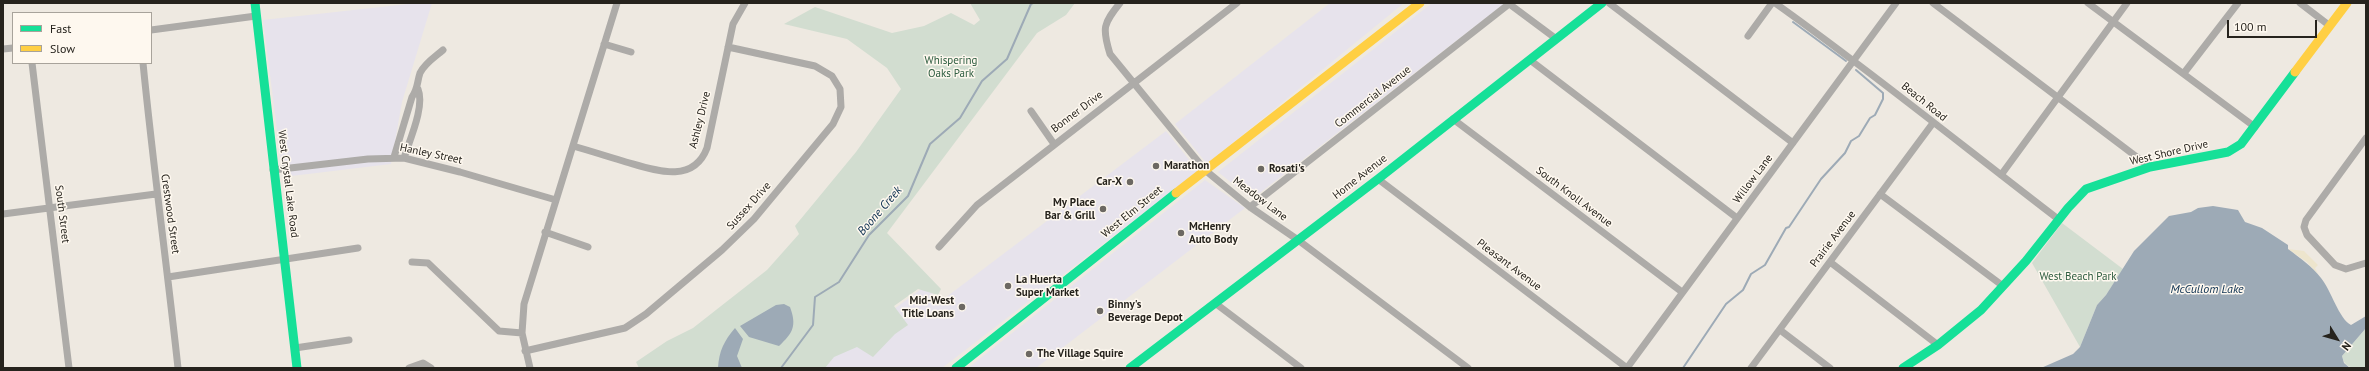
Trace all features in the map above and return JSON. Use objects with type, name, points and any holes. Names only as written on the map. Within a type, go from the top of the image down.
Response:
[{"type":"street","name":"West Crystal Lake Road","points":[[255,3],[273,170],[285,259],[297,368]]},
{"type":"street","points":[[530,368],[522,334],[524,304],[617,3]]},
{"type":"street","name":"Ashley Drive","points":[[573,146],[663,172],[678,172],[693,167],[701,160],[707,148],[733,24],[745,3]]},
{"type":"street","name":"Meadow Lane","points":[[1120,3],[1106,21],[1105,38],[1110,54],[1132,83],[1205,170],[1250,207],[1298,240],[1468,368]]},
{"type":"street","name":"Bonner Drive","points":[[939,247],[977,205],[1132,83],[1237,3]]},
{"type":"street","name":"West Elm Street","points":[[956,368],[1205,170],[1420,3]]},
{"type":"street","points":[[1509,3],[1555,38]]},
{"type":"street","name":"Commercial Avenue","points":[[1250,207],[1509,3]]},
{"type":"street","name":"Home Avenue","points":[[1134,367],[1215,302],[1378,179],[1530,60],[1555,38],[1602,3]]},
{"type":"street","points":[[1610,3],[1793,143]]},
{"type":"street","points":[[1748,36],[1772,3]]},
{"type":"street","name":"Beach Road","points":[[1776,3],[1854,59],[1933,123],[2058,219]]},
{"type":"street","name":"Willow Lane","points":[[1627,368],[1896,3]]},
{"type":"street","points":[[1932,3],[2059,97],[2150,167]]},
{"type":"street","points":[[2088,3],[2255,127]]},
{"type":"street","points":[[2001,175],[2127,3]]},
{"type":"street","points":[[2184,73],[2238,3]]},
{"type":"street","points":[[2300,3],[2330,26]]},
{"type":"street","name":"West Shore Drive","points":[[1904,368],[1938,345],[1981,310],[2003,286],[2058,219],[2086,189],[2150,167],[2228,152],[2241,144],[2347,3]]},
{"type":"street","points":[[152,30],[256,16]]},
{"type":"street","points":[[604,44],[631,52]]},
{"type":"street","name":"Sussex Drive","points":[[525,351],[625,328],[646,314],[722,250],[754,219],[833,124],[841,107],[840,89],[832,76],[815,66],[728,47]]},
{"type":"street","points":[[394,157],[412,97],[418,89],[420,74],[428,63],[443,50]]},
{"type":"street","points":[[1530,60],[1737,218]]},
{"type":"street","name":"South Street","points":[[32,64],[69,368]]},
{"type":"street","name":"Crestwood Street","points":[[143,64],[156,194],[168,277],[178,368]]},
{"type":"street","points":[[404,158],[420,106],[421,96],[418,89]]},
{"type":"street","points":[[1031,112],[1054,144]]},
{"type":"street","name":"South Knoll Avenue","points":[[1453,119],[1682,292]]},
{"type":"street","name":"Prairie Avenue","points":[[1751,368],[1933,123]]},
{"type":"street","points":[[2366,138],[2306,220],[2304,227],[2307,234],[2335,265],[2346,269],[2366,263]]},
{"type":"street","name":"Hanley Street","points":[[273,170],[394,157],[404,158],[460,172],[556,200]]},
{"type":"street","name":"Pleasant Avenue","points":[[1378,179],[1627,368]]},
{"type":"street","points":[[3,214],[156,194]]},
{"type":"street","points":[[1880,194],[2003,286]]},
{"type":"street","points":[[545,232],[588,247]]},
{"type":"street","points":[[168,277],[358,248]]},
{"type":"street","points":[[412,262],[428,262],[499,331],[522,334]]},
{"type":"street","points":[[1830,262],[1938,345]]},
{"type":"street","points":[[1215,302],[1301,368]]},
{"type":"street","points":[[1780,330],[1830,368]]},
{"type":"street","points":[[295,348],[349,340]]},
{"type":"street","points":[[409,368],[424,363],[431,368]]},
{"type":"shaded area","points":[[417,3],[432,3],[402,102],[391,164],[283,177],[263,20]]},
{"type":"shaded area","points":[[1330,3],[1404,3],[1207,164],[1175,124]]},
{"type":"shaded area","points":[[1432,3],[1505,3],[1252,199],[1218,172]]},
{"type":"shaded area","points":[[1166,131],[1198,171],[942,368],[814,368],[924,287],[941,301]]},
{"type":"shaded area","points":[[1205,180],[1245,208],[1036,368],[968,368]]},
{"type":"green space","name":"Whispering Oaks Park","points":[[970,3],[1075,3],[1066,15],[1037,33],[887,233],[941,289],[938,295],[918,289],[894,306],[908,325],[895,334],[873,357],[857,347],[834,357],[825,368],[639,368],[636,362],[667,341],[693,328],[767,270],[799,234],[795,226],[856,152],[901,89],[887,68],[847,39],[784,24],[815,7],[892,33],[924,26],[951,13],[974,25],[980,20]]},
{"type":"green space","name":"West Beach Park","points":[[2062,223],[2123,269],[2106,295],[2097,305],[2080,347],[2032,263]]},
{"type":"green space","points":[[2366,328],[2366,368],[2347,366],[2342,356]]},
{"type":"sand","points":[[2288,249],[2304,251],[2318,265],[2315,268],[2318,274],[2307,262]]},
{"type":"water","name":"McCullom Lake","points":[[2213,206],[2238,210],[2245,222],[2262,228],[2288,245],[2288,249],[2310,266],[2325,283],[2339,311],[2351,325],[2366,316],[2366,328],[2342,356],[2344,363],[2350,368],[2041,368],[2073,354],[2080,347],[2097,305],[2106,295],[2134,251],[2169,216],[2191,212],[2198,208]]},
{"type":"water","points":[[784,304],[790,307],[793,324],[788,337],[779,346],[749,337],[740,326],[776,305]]},
{"type":"water","points":[[735,328],[743,339],[737,356],[742,368],[718,368],[723,346]]},
{"type":"waterway","name":"Boone Creek","points":[[781,368],[813,325],[815,297],[839,282],[869,235],[908,196],[930,144],[960,118],[982,81],[1007,59],[1031,4],[1033,3]]},
{"type":"waterway","points":[[1793,22],[1846,61]]},
{"type":"waterway","points":[[1683,368],[1726,304],[1743,290],[1751,274],[1765,265],[1786,228],[1789,227],[1821,179],[1845,153],[1851,141],[1859,136],[1870,118],[1875,115],[1883,99],[1883,93],[1856,70]]},
{"type":"traffic: fast","points":[[255,3],[297,368]]},
{"type":"traffic: fast","points":[[1130,368],[1378,179],[1602,3]]},
{"type":"traffic: fast","points":[[1903,368],[1938,345],[1981,310],[2026,261],[2068,208],[2086,189],[2150,167],[2228,152],[2241,144],[2295,72]]},
{"type":"traffic: fast","points":[[956,368],[1176,193]]},
{"type":"traffic: slow","points":[[1176,193],[1420,3]]},
{"type":"traffic: slow","points":[[2295,72],[2347,3]]},
{"type":"place","name":"Marathon","points":[[1156,166]]},
{"type":"place","name":"Rosati's","points":[[1261,169]]},
{"type":"place","name":"Car-X","points":[[1130,182]]},
{"type":"place","name":"My Place Bar & Grill","points":[[1103,209]]},
{"type":"place","name":"McHenry Auto Body","points":[[1181,233]]},
{"type":"place","name":"La Huerta Super Market","points":[[1008,286]]},
{"type":"place","name":"Mid-West Title Loans","points":[[962,307]]},
{"type":"place","name":"Binny's Beverage Depot","points":[[1100,311]]},
{"type":"place","name":"The Village Squire","points":[[1029,354]]}]
